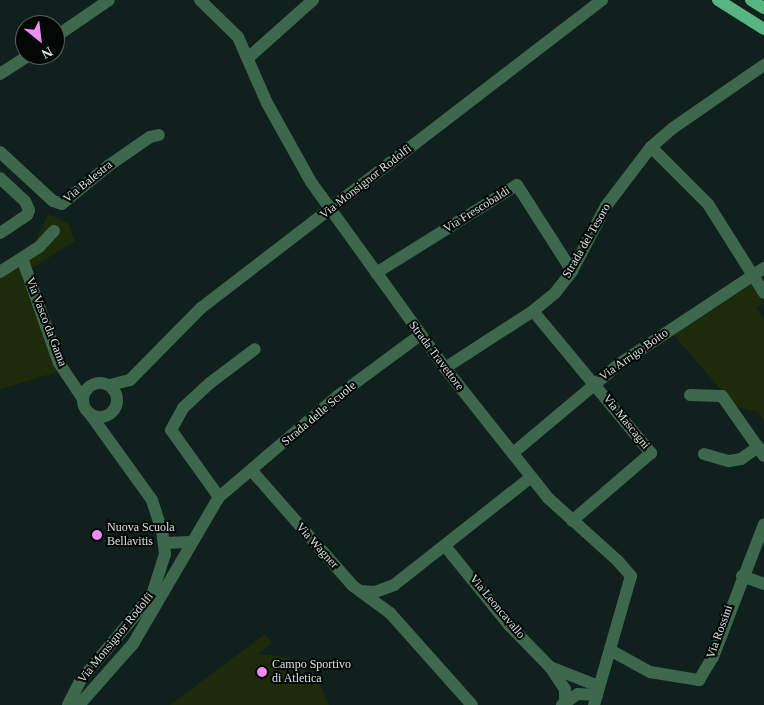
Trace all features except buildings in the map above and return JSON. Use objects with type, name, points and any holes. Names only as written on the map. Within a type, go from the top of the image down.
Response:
[{"type":"main road","points":[[718,0],[764,28]]},
{"type":"main road","points":[[751,0],[764,8]]},
{"type":"street","points":[[65,30],[109,0]]},
{"type":"street","name":"Strada Travettore","points":[[200,0],[238,38],[281,130],[311,182],[332,208],[420,335],[531,477],[572,521],[618,561],[631,576],[596,696]]},
{"type":"street","points":[[248,58],[313,0]]},
{"type":"street","name":"Via Monsignor Rodolfi","points":[[107,437],[112,411],[117,399],[138,374],[201,308],[599,1]]},
{"type":"street","points":[[0,74],[15,64]]},
{"type":"street","name":"Strada del Tesoro","points":[[445,368],[533,311],[555,293],[572,271],[606,206],[651,148],[673,128],[764,65]]},
{"type":"street","name":"Via Balestra","points":[[0,152],[53,202],[62,204],[108,166],[150,137],[159,135]]},
{"type":"street","points":[[651,148],[708,204],[764,293]]},
{"type":"street","points":[[0,178],[25,201],[28,210],[27,215],[0,233]]},
{"type":"street","name":"Via Frescobaldi","points":[[376,273],[517,185],[572,271]]},
{"type":"street","points":[[0,272],[24,264],[54,231]]},
{"type":"street","name":"Via Vasco da Gama","points":[[24,264],[56,355],[83,399]]},
{"type":"street","name":"Via Arrigo Boito","points":[[513,453],[619,364],[764,268]]},
{"type":"street","name":"Via Mascagni","points":[[533,311],[651,453],[572,521]]},
{"type":"street","name":"Strada delle Scuole","points":[[79,705],[109,674],[136,639],[162,599],[190,542],[220,497],[339,395],[420,335]]},
{"type":"street","points":[[220,497],[171,430],[183,408],[203,389],[255,349]]},
{"type":"street","name":"Via Vasco da Gama","points":[[66,373],[95,383]]},
{"type":"street","name":"Via Monsignor Rodolfi","points":[[95,383],[121,385],[138,374]]},
{"type":"street","points":[[83,399],[86,389],[95,383]]},
{"type":"street","points":[[110,385],[117,399]]},
{"type":"street","points":[[690,395],[722,396],[761,452],[729,461],[704,454]]},
{"type":"street","name":"Via Monsignor Rodolfi","points":[[68,705],[81,680],[148,602],[157,584],[164,543],[152,500],[90,414],[83,399]]},
{"type":"street","points":[[90,414],[102,417],[112,411]]},
{"type":"street","name":"Via Wagner","points":[[252,471],[359,591],[390,613],[472,705]]},
{"type":"street","points":[[359,591],[376,592],[394,586],[531,477]]},
{"type":"street","name":"Via Rossini","points":[[610,650],[650,672],[699,680],[713,657],[742,576],[764,524]]},
{"type":"street","points":[[164,543],[190,542]]},
{"type":"street","name":"Via Leoncavallo","points":[[445,546],[503,618],[550,668],[565,689],[564,704]]},
{"type":"street","points":[[742,576],[764,584]]},
{"type":"street","points":[[390,613],[394,586]]},
{"type":"street","points":[[119,634],[136,639]]},
{"type":"street","name":"Via Leoncavallo","points":[[550,668],[596,696]]},
{"type":"street","points":[[564,704],[578,694],[596,696]]},
{"type":"green space","points":[[48,214],[68,223],[75,241],[21,275],[57,372],[0,389],[0,266],[36,242]]},
{"type":"green space","points":[[750,283],[764,304],[756,307],[764,320],[764,422],[759,412],[736,407],[672,333]]},
{"type":"green space","name":"Campo Sportivo di Atletica","points":[[265,634],[272,643],[259,654],[280,656],[300,665],[320,685],[329,705],[170,705]]},
{"type":"place","name":"Nuova Scuola Bellavitis","points":[[97,535]]},
{"type":"place","name":"Campo Sportivo di Atletica","points":[[262,672]]}]
